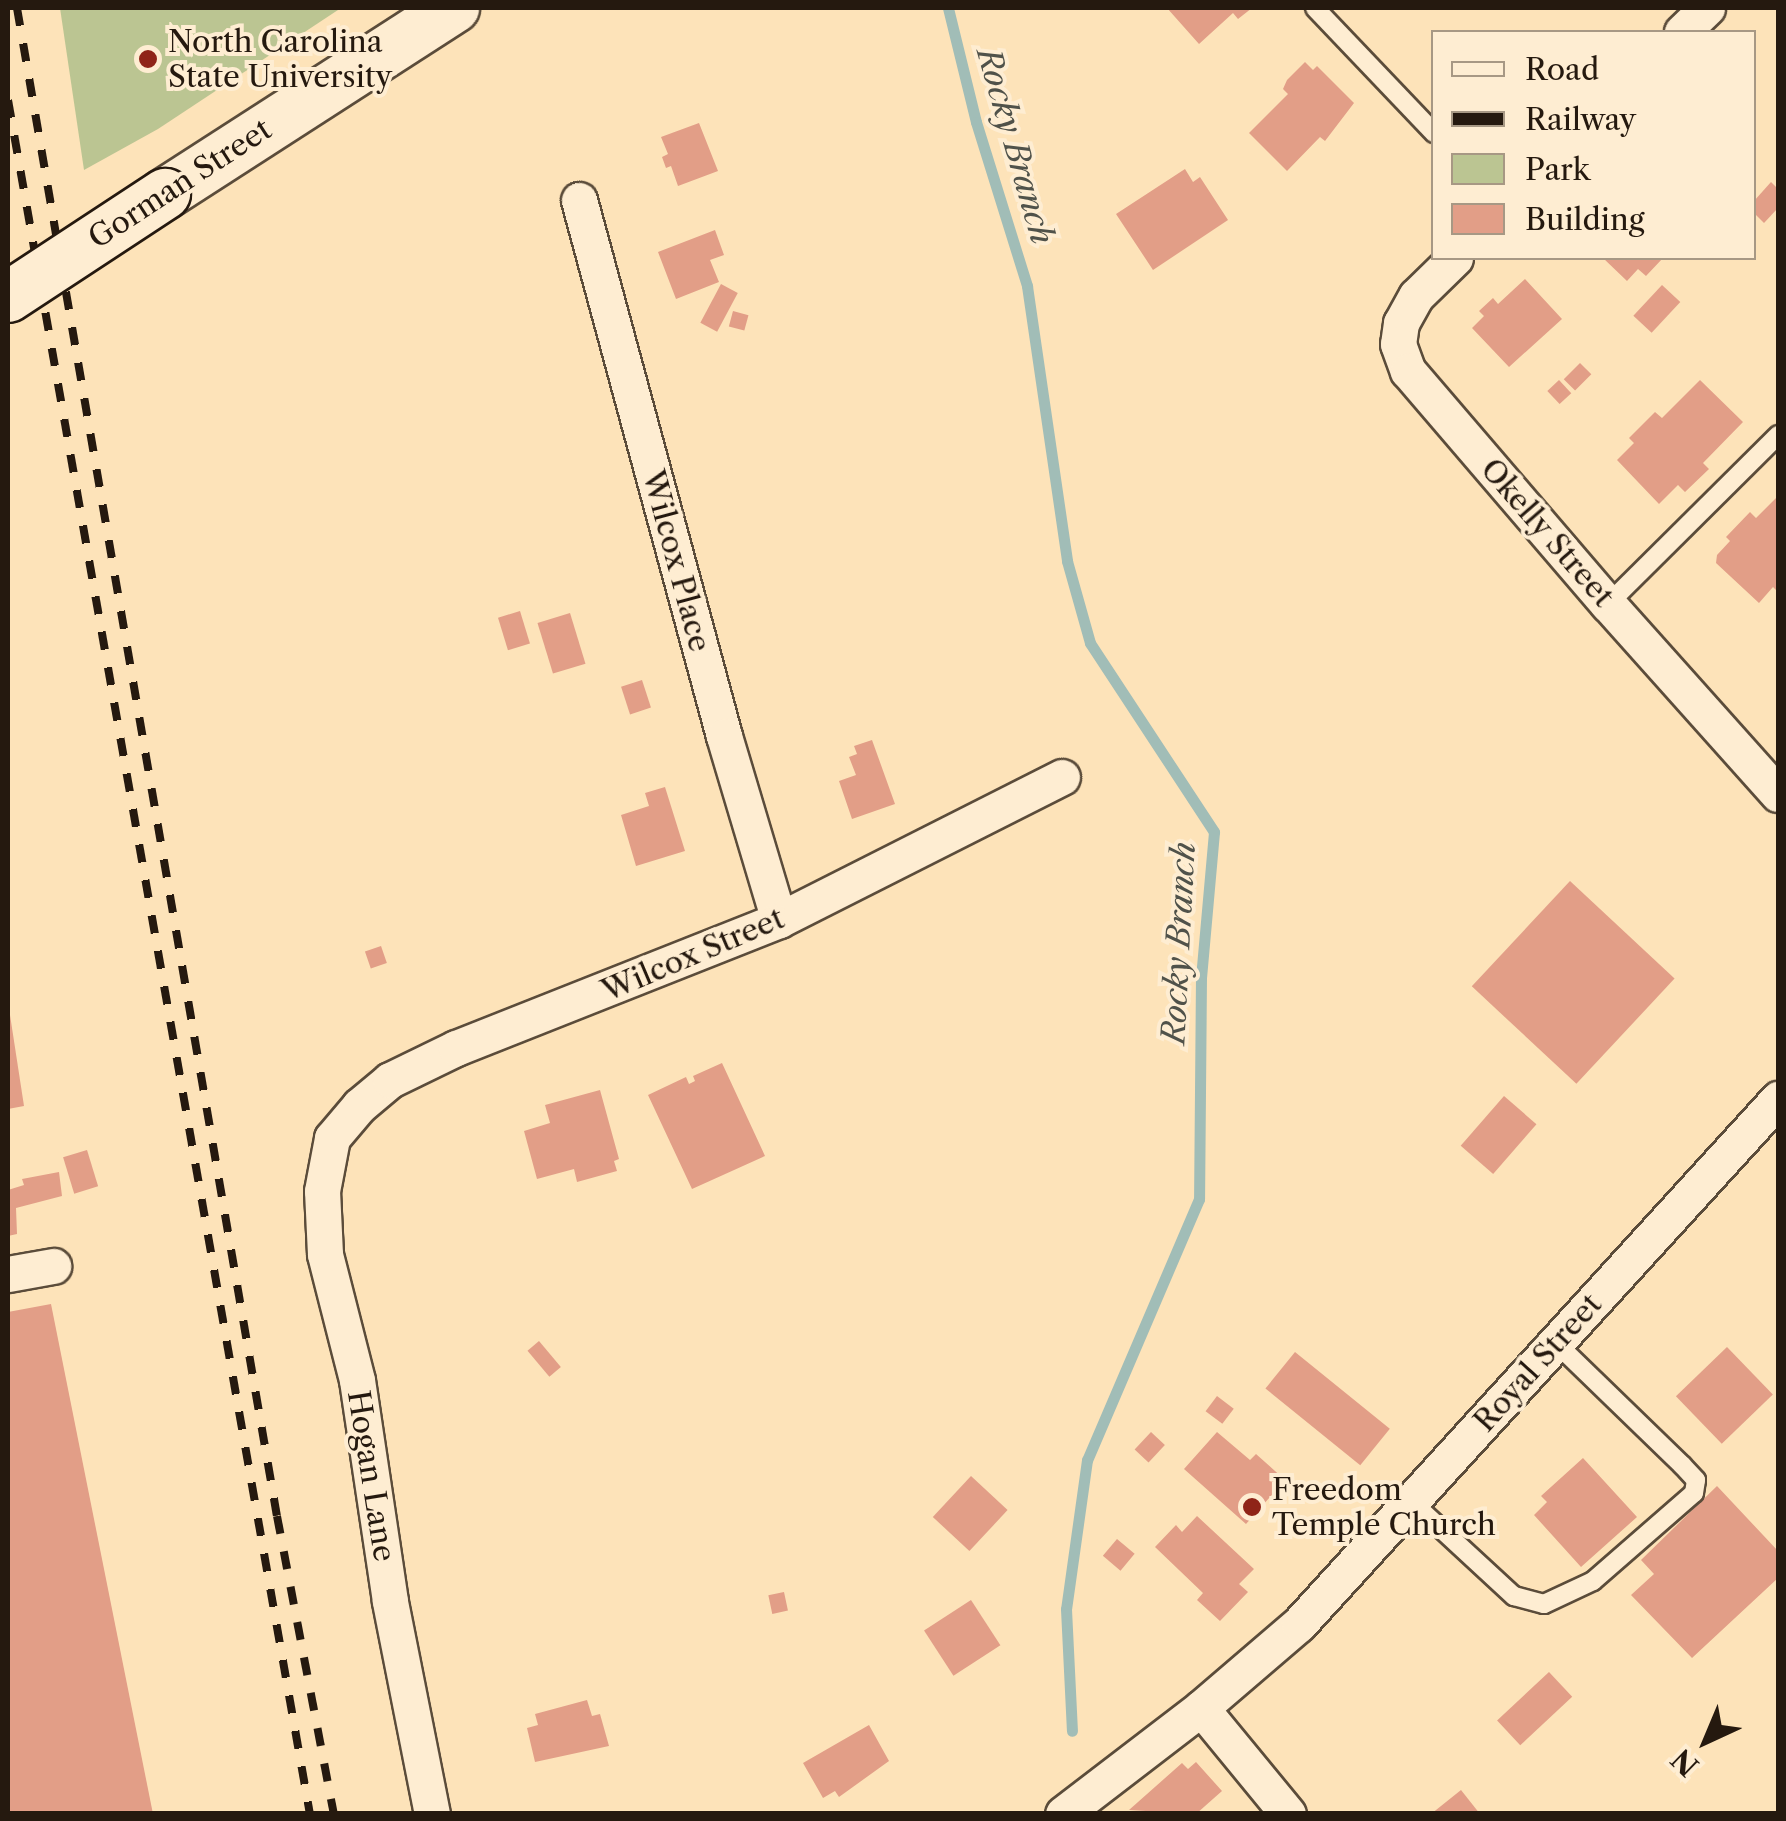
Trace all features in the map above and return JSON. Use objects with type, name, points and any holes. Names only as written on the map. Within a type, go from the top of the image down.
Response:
[{"type":"main road","name":"Gorman Street","points":[[8,297],[454,8]]},
{"type":"street","points":[[1684,30],[1707,8]]},
{"type":"street","name":"Wilcox Place","points":[[578,200],[724,736],[779,920]]},
{"type":"street","name":"Okelly Street","points":[[1453,260],[1416,296],[1400,323],[1398,344],[1408,371],[1778,794]]},
{"type":"street","name":"Wilcox Street","points":[[332,1138],[359,1106],[390,1080],[456,1048],[779,920],[1062,777]]},
{"type":"street","name":"Royal Street","points":[[1063,1814],[1201,1708],[1299,1624],[1778,1100]]},
{"type":"street","name":"Hogan Lane","points":[[332,1138],[322,1191],[325,1254],[357,1380],[390,1601],[432,1814]]},
{"type":"street","points":[[8,1274],[53,1266]]},
{"type":"street","points":[[1201,1708],[1288,1814]]},
{"type":"lane","points":[[1314,8],[1431,131]]},
{"type":"lane","points":[[1608,604],[1778,435]]},
{"type":"lane","points":[[1412,1502],[1514,1596],[1544,1604],[1593,1581],[1694,1493],[1696,1480],[1556,1343]]},
{"type":"green space","points":[[60,8],[341,8],[158,129],[84,170]]},
{"type":"building","points":[[1167,8],[1252,8],[1238,19],[1233,13],[1199,44]]},
{"type":"building","points":[[1305,62],[1313,70],[1317,66],[1354,103],[1325,141],[1320,137],[1287,171],[1249,133],[1288,94],[1283,89],[1287,80]]},
{"type":"building","points":[[699,123],[718,171],[678,186],[671,166],[666,168],[662,157],[668,154],[661,137]]},
{"type":"building","points":[[1185,169],[1193,182],[1200,177],[1228,220],[1153,270],[1116,214]]},
{"type":"building","points":[[1771,182],[1778,189],[1778,208],[1764,223],[1756,215],[1756,199]]},
{"type":"building","points":[[715,230],[724,255],[710,260],[719,282],[676,299],[658,252]]},
{"type":"building","points":[[1605,260],[1661,260],[1646,276],[1638,269],[1627,281]]},
{"type":"building","points":[[1525,279],[1562,319],[1509,367],[1472,328],[1484,316],[1479,311],[1493,298],[1498,304]]},
{"type":"building","points":[[721,284],[738,293],[717,332],[700,323]]},
{"type":"building","points":[[1662,285],[1680,302],[1652,333],[1633,316]]},
{"type":"building","points":[[733,311],[748,315],[744,331],[729,326]]},
{"type":"building","points":[[1580,363],[1591,374],[1575,391],[1564,379]]},
{"type":"building","points":[[1559,380],[1571,393],[1560,404],[1547,391]]},
{"type":"building","points":[[1700,380],[1743,422],[1703,463],[1709,469],[1685,492],[1678,485],[1659,504],[1617,460],[1634,443],[1629,438],[1655,412],[1662,418]]},
{"type":"building","points":[[1778,496],[1778,592],[1773,587],[1759,603],[1716,563],[1717,555],[1730,541],[1726,537],[1750,512],[1756,518]]},
{"type":"building","points":[[520,611],[530,644],[508,650],[498,618]]},
{"type":"building","points":[[570,613],[585,664],[553,674],[537,623]]},
{"type":"building","points":[[642,680],[651,708],[630,714],[621,687]]},
{"type":"building","points":[[872,740],[895,804],[852,819],[839,781],[856,775],[849,757],[857,754],[854,746]]},
{"type":"building","points":[[665,787],[685,851],[636,866],[621,815],[649,806],[645,793]]},
{"type":"building","points":[[1570,881],[1675,979],[1576,1084],[1472,986]]},
{"type":"building","points":[[381,946],[387,963],[371,969],[365,952]]},
{"type":"building","points":[[8,1016],[24,1106],[8,1109]]},
{"type":"building","points":[[722,1063],[765,1156],[692,1189],[648,1095],[686,1077],[689,1084],[695,1081],[693,1076]]},
{"type":"building","points":[[600,1090],[619,1159],[614,1161],[617,1171],[577,1182],[574,1169],[537,1179],[524,1131],[550,1123],[545,1105]]},
{"type":"building","points":[[1504,1096],[1536,1124],[1493,1174],[1461,1146]]},
{"type":"building","points":[[87,1150],[98,1186],[74,1194],[63,1157]]},
{"type":"building","points":[[59,1172],[62,1196],[16,1208],[17,1234],[8,1236],[8,1190],[24,1185],[22,1179]]},
{"type":"building","points":[[51,1304],[153,1814],[8,1814],[8,1312]]},
{"type":"building","points":[[539,1341],[561,1367],[549,1377],[528,1351]]},
{"type":"building","points":[[1727,1347],[1773,1394],[1722,1444],[1676,1396]]},
{"type":"building","points":[[1295,1352],[1390,1429],[1360,1465],[1265,1389]]},
{"type":"building","points":[[1217,1396],[1234,1409],[1222,1424],[1206,1411]]},
{"type":"building","points":[[1151,1432],[1165,1445],[1149,1463],[1135,1450]]},
{"type":"building","points":[[1217,1432],[1250,1460],[1256,1454],[1285,1480],[1246,1524],[1184,1469]]},
{"type":"building","points":[[1583,1458],[1637,1517],[1581,1567],[1534,1515],[1547,1502],[1541,1496]]},
{"type":"building","points":[[971,1476],[1008,1510],[969,1551],[933,1517]]},
{"type":"building","points":[[1717,1486],[1778,1551],[1778,1578],[1692,1658],[1631,1595],[1654,1574],[1641,1560]]},
{"type":"building","points":[[1197,1516],[1254,1569],[1239,1584],[1248,1592],[1220,1621],[1197,1600],[1203,1593],[1155,1547],[1176,1525],[1182,1532]]},
{"type":"building","points":[[1117,1539],[1135,1554],[1120,1571],[1103,1556]]},
{"type":"building","points":[[784,1592],[788,1611],[772,1614],[768,1595]]},
{"type":"building","points":[[971,1600],[1000,1645],[953,1676],[924,1630]]},
{"type":"building","points":[[1549,1672],[1572,1697],[1520,1745],[1497,1720]]},
{"type":"building","points":[[587,1700],[592,1716],[600,1714],[609,1746],[535,1762],[527,1728],[538,1725],[535,1714]]},
{"type":"building","points":[[869,1725],[889,1761],[839,1797],[835,1791],[823,1798],[803,1763]]},
{"type":"building","points":[[1196,1762],[1222,1791],[1196,1814],[1129,1810],[1182,1763],[1188,1769]]},
{"type":"building","points":[[1461,1790],[1480,1814],[1431,1814]]},
{"type":"waterway","name":"Rocky Branch","points":[[948,8],[976,122],[1027,286],[1067,561],[1090,643],[1214,832],[1201,977],[1199,1199],[1087,1460],[1066,1609],[1072,1731]]},
{"type":"railway","points":[[17,8],[277,1516],[334,1814]]},
{"type":"railway","points":[[8,100],[310,1814]]},
{"type":"place","name":"North Carolina State University","points":[[148,59]]},
{"type":"place","name":"Freedom Temple Church","points":[[1252,1507]]}]
